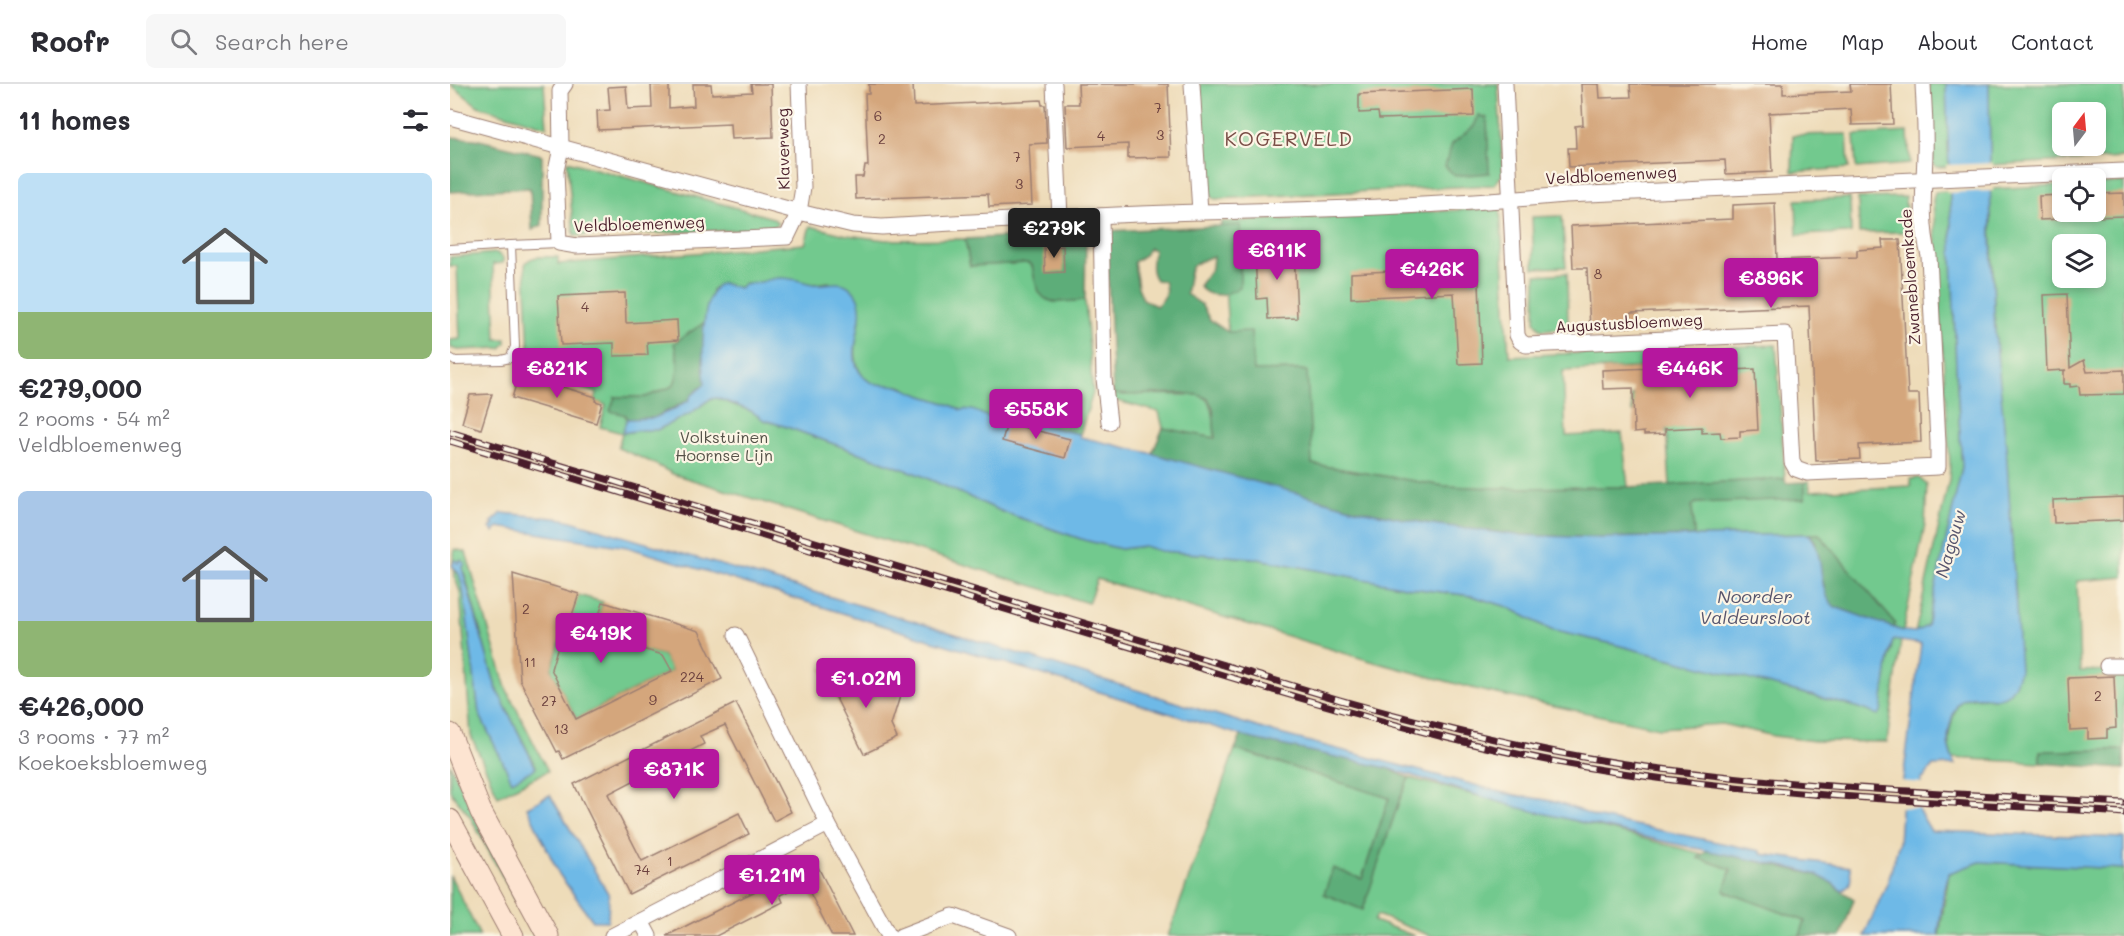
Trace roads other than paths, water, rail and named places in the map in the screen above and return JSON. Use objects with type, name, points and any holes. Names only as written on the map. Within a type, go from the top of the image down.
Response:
[{"type":"main road","points":[[450,734],[481,812],[548,936]]},
{"type":"main road","points":[[450,820],[513,936]]},
{"type":"street","points":[[561,148],[560,91],[565,84]]},
{"type":"street","name":"Klaverweg","points":[[799,84],[803,187],[799,212]]},
{"type":"street","points":[[1054,84],[1060,218]]},
{"type":"street","points":[[1192,84],[1200,213]]},
{"type":"street","points":[[1505,84],[1510,200]]},
{"type":"street","name":"Zwanebloemkade","points":[[1923,84],[1925,135],[1931,180],[1922,202],[1923,235],[1929,256],[1938,467]]},
{"type":"street","name":"Veldbloemenweg","points":[[450,117],[799,212],[853,225],[882,227],[1101,216],[1321,210],[1565,195],[2124,171]]},
{"type":"street","name":"Veldbloemenweg","points":[[561,148],[556,171],[559,243],[577,246],[788,237],[799,212]]},
{"type":"street","name":"Augustusbloemweg","points":[[1510,200],[1517,335],[1526,345],[1785,334],[1792,462],[1796,469],[1807,473],[1938,467]]},
{"type":"street","points":[[1101,216],[1104,379],[1109,422]]},
{"type":"street","points":[[736,635],[828,824],[889,936]]},
{"type":"street","points":[[2107,666],[2124,666]]},
{"type":"street","points":[[612,936],[828,824]]},
{"type":"street","points":[[901,936],[953,916],[1009,936]]},
{"type":"street","points":[[641,921],[649,936]]},
{"type":"lane","points":[[450,249],[559,243]]},
{"type":"lane","points":[[450,358],[455,361],[510,358],[515,347],[511,245]]},
{"type":"water","name":"Noorder Valdeursloot","points":[[1946,84],[1989,84],[1995,331],[2006,446],[2020,670],[2015,684],[2003,697],[1973,697],[1964,699],[1957,706],[1950,725],[1948,742],[1955,765],[1933,766],[1921,779],[1919,811],[1931,831],[2124,838],[2124,869],[1980,862],[1949,873],[1944,891],[1938,936],[1864,936],[1888,881],[1899,843],[1903,779],[1921,644],[1893,640],[1881,712],[1878,715],[1856,707],[1551,630],[1508,607],[1472,596],[1411,588],[1253,558],[1160,551],[1144,546],[1121,549],[1084,540],[1003,512],[920,475],[764,420],[751,411],[717,398],[710,399],[691,413],[657,430],[622,433],[627,419],[654,418],[689,400],[705,384],[703,345],[705,314],[714,290],[721,283],[739,288],[746,284],[779,278],[813,284],[841,283],[855,293],[859,302],[859,323],[855,346],[857,367],[867,380],[876,384],[901,387],[961,410],[973,410],[988,417],[1001,419],[1008,417],[1080,434],[1080,437],[1154,454],[1355,509],[1424,523],[1517,535],[1601,538],[1809,534],[1818,552],[1825,592],[1835,607],[1903,631],[1915,632],[1927,626],[1962,467],[1956,368]]},
{"type":"water","points":[[502,513],[564,519],[913,621],[1276,733],[1502,793],[1548,800],[1595,817],[1761,851],[1761,854],[1850,867],[1850,881],[1842,891],[1817,875],[1800,870],[1516,807],[1387,768],[1253,739],[627,547],[498,527],[494,532],[490,528],[494,524],[491,523]]},
{"type":"water","points":[[455,560],[459,561],[457,564],[461,560],[465,564],[462,568],[496,688],[536,768],[512,781],[479,713],[463,588],[459,574],[452,565]]},
{"type":"water","points":[[550,795],[609,895],[608,921],[593,921],[559,874],[527,807]]},
{"type":"railway","points":[[450,432],[1340,700],[1496,740],[1574,756],[1654,768],[1771,781],[2124,803]]},
{"type":"railway","points":[[450,441],[1269,689],[1400,726],[1532,757],[1622,773],[1809,794],[2124,813]]},
{"type":"district","name":"KOGERVELD","points":[[1289,139]]},
{"type":"park label","name":"Volkstuinen Hoornse Lijn","points":[[724,446]]},
{"type":"water label","name":"Nagouw","points":[[1951,544]]}]
